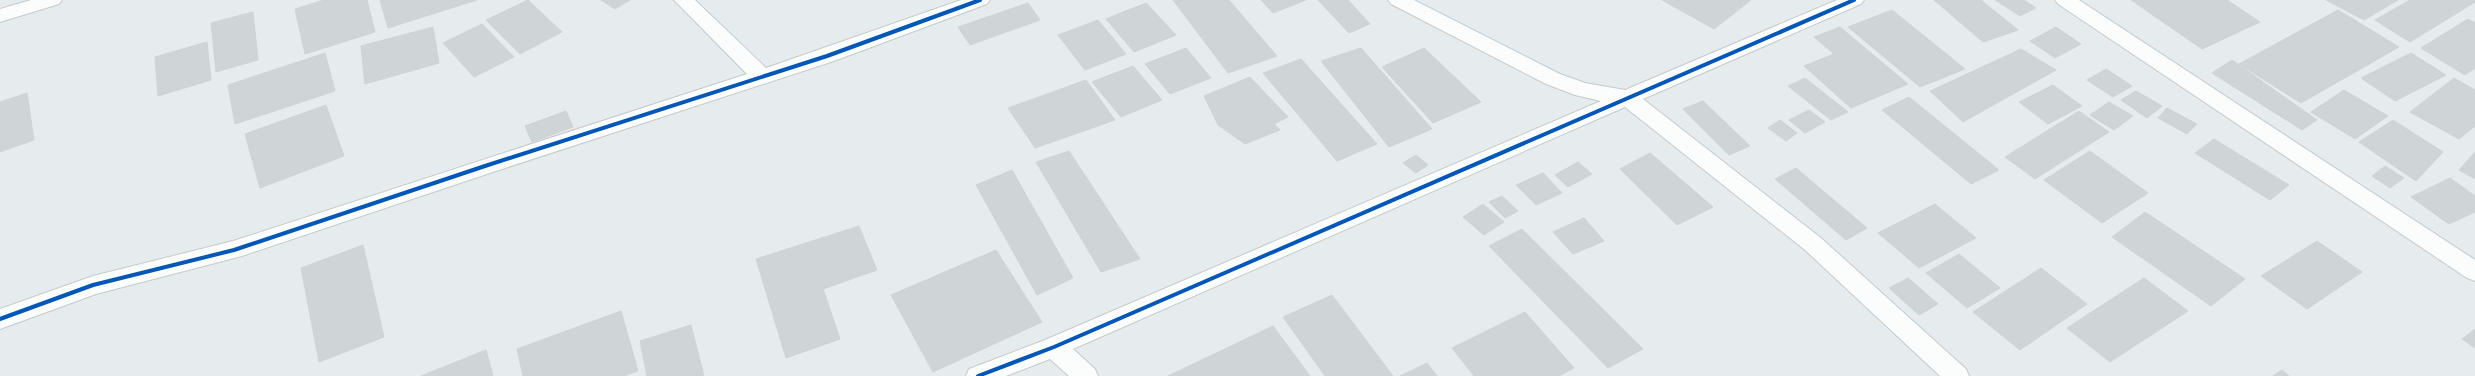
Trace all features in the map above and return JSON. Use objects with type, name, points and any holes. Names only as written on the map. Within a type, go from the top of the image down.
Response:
[{"type":"street","points":[[0,16],[52,0]]},
{"type":"street","points":[[684,0],[762,77]]},
{"type":"street","points":[[0,320],[93,286],[234,250],[486,166],[835,54],[980,0]]},
{"type":"street","points":[[1398,0],[1553,79],[1582,90],[1627,98],[1814,244],[1957,376]]},
{"type":"street","points":[[978,376],[1054,347],[1152,302],[1854,0]]},
{"type":"street","points":[[2065,0],[2475,272]]},
{"type":"street","points":[[1054,347],[1086,376]]},
{"type":"building","points":[[324,0],[367,0],[375,32],[305,54],[295,9]]},
{"type":"building","points":[[380,0],[477,0],[388,28]]},
{"type":"building","points":[[528,0],[562,32],[520,54],[486,20]]},
{"type":"building","points":[[601,0],[630,0],[615,9]]},
{"type":"building","points":[[1173,0],[1229,0],[1277,56],[1228,73]]},
{"type":"building","points":[[1261,0],[1306,0],[1273,13]]},
{"type":"building","points":[[1318,0],[1348,0],[1370,24],[1349,33]]},
{"type":"building","points":[[1662,0],[1751,0],[1714,29]]},
{"type":"building","points":[[1934,0],[1981,0],[2018,30],[1983,42]]},
{"type":"building","points":[[1995,0],[2024,0],[2036,8],[2020,16]]},
{"type":"building","points":[[2131,0],[2227,0],[2260,22],[2202,49]]},
{"type":"building","points":[[2326,0],[2398,0],[2364,20]]},
{"type":"building","points":[[2410,0],[2475,0],[2475,2],[2410,42],[2375,20]]},
{"type":"building","points":[[1028,3],[1040,20],[970,45],[958,27]]},
{"type":"building","points":[[1146,3],[1176,35],[1134,52],[1106,19]]},
{"type":"building","points":[[1892,10],[1965,69],[1920,87],[1848,27]]},
{"type":"building","points":[[2338,10],[2399,47],[2301,103],[2239,64]]},
{"type":"building","points":[[253,12],[258,60],[216,72],[211,23]]},
{"type":"building","points":[[2468,19],[2475,23],[2475,68],[2465,75],[2421,48]]},
{"type":"building","points":[[1098,20],[1126,54],[1085,70],[1058,35]]},
{"type":"building","points":[[482,24],[514,57],[474,77],[443,43]]},
{"type":"building","points":[[433,27],[439,63],[365,84],[361,46]]},
{"type":"building","points":[[1840,27],[1908,84],[1851,108],[1804,66],[1834,54],[1814,37]]},
{"type":"building","points":[[2056,27],[2081,44],[2055,58],[2030,41]]},
{"type":"building","points":[[207,42],[211,80],[158,96],[155,57]]},
{"type":"building","points":[[1186,48],[1211,78],[1170,94],[1145,64]]},
{"type":"building","points":[[1361,48],[1432,129],[1389,147],[1321,61]]},
{"type":"building","points":[[1424,48],[1481,102],[1433,123],[1382,67]]},
{"type":"building","points":[[2021,49],[2056,70],[1963,122],[1930,91]]},
{"type":"building","points":[[325,53],[335,91],[235,124],[228,85]]},
{"type":"building","points":[[2411,53],[2446,75],[2395,101],[2361,78]]},
{"type":"building","points":[[1301,59],[1377,144],[1337,161],[1263,73]]},
{"type":"building","points":[[2232,60],[2317,120],[2302,130],[2212,73]]},
{"type":"building","points":[[1133,66],[1162,100],[1121,117],[1092,82]]},
{"type":"building","points":[[2106,69],[2132,86],[2113,97],[2087,80]]},
{"type":"building","points":[[1250,77],[1288,117],[1274,124],[1280,130],[1245,144],[1218,125],[1204,96]]},
{"type":"building","points":[[1805,78],[1848,112],[1831,120],[1788,86]]},
{"type":"building","points":[[2454,78],[2475,90],[2475,126],[2459,139],[2410,112]]},
{"type":"building","points":[[1086,80],[1115,120],[1035,148],[1008,108]]},
{"type":"building","points":[[2053,85],[2082,106],[2048,124],[2019,102]]},
{"type":"building","points":[[2344,90],[2388,116],[2355,139],[2311,112]]},
{"type":"building","points":[[2136,91],[2162,106],[2147,118],[2121,100]]},
{"type":"building","points":[[27,93],[34,140],[0,152],[0,102]]},
{"type":"building","points":[[1909,97],[1999,170],[1971,184],[1882,110]]},
{"type":"building","points":[[1703,101],[1750,146],[1729,155],[1683,109]]},
{"type":"building","points":[[2109,102],[2133,116],[2114,130],[2090,115]]},
{"type":"building","points":[[326,105],[344,156],[260,188],[245,134]]},
{"type":"building","points":[[2167,108],[2197,124],[2187,134],[2158,118]]},
{"type":"building","points":[[1809,110],[1825,122],[1805,133],[1789,120]]},
{"type":"building","points":[[566,111],[573,127],[532,142],[525,126]]},
{"type":"building","points":[[2079,111],[2109,132],[2035,179],[2005,157]]},
{"type":"building","points":[[1780,120],[1797,133],[1786,141],[1768,128]]},
{"type":"building","points":[[2393,120],[2443,152],[2416,181],[2359,142]]},
{"type":"building","points":[[2214,139],[2289,185],[2270,200],[2195,153]]},
{"type":"building","points":[[1069,151],[1140,259],[1101,272],[1036,162]]},
{"type":"building","points":[[2090,151],[2148,193],[2102,223],[2044,180]]},
{"type":"building","points":[[2475,152],[2475,179],[2459,170]]},
{"type":"building","points":[[1650,153],[1713,207],[1677,225],[1620,169]]},
{"type":"building","points":[[1416,155],[1428,165],[1416,173],[1403,163]]},
{"type":"building","points":[[1578,162],[1592,174],[1568,187],[1555,175]]},
{"type":"building","points":[[2385,166],[2404,178],[2390,188],[2372,176]]},
{"type":"building","points":[[1796,168],[1867,228],[1846,240],[1775,179]]},
{"type":"building","points":[[1012,170],[1073,278],[1037,295],[976,185]]},
{"type":"building","points":[[1543,173],[1562,193],[1536,205],[1516,185]]},
{"type":"building","points":[[2450,178],[2475,196],[2475,212],[2449,224],[2411,197]]},
{"type":"building","points":[[1502,196],[1518,211],[1505,218],[1489,202]]},
{"type":"building","points":[[1483,204],[1504,222],[1484,235],[1463,217]]},
{"type":"building","points":[[1935,204],[1976,238],[1919,268],[1878,233]]},
{"type":"building","points":[[2145,212],[2245,279],[2211,306],[2112,237]]},
{"type":"building","points":[[1584,218],[1604,241],[1573,254],[1553,232]]},
{"type":"building","points":[[859,226],[877,270],[823,289],[840,339],[786,358],[756,259]]},
{"type":"building","points":[[1522,229],[1643,349],[1608,368],[1489,246]]},
{"type":"building","points":[[2317,241],[2362,272],[2307,309],[2261,276]]},
{"type":"building","points":[[363,245],[384,337],[319,362],[301,268]]},
{"type":"building","points":[[996,250],[1042,322],[933,372],[891,295]]},
{"type":"building","points":[[1959,254],[2000,288],[1967,308],[1926,273]]},
{"type":"building","points":[[2041,268],[2087,304],[2020,350],[1973,312]]},
{"type":"building","points":[[1908,278],[1938,304],[1919,315],[1889,288]]},
{"type":"building","points":[[2144,278],[2188,311],[2110,362],[2067,328]]},
{"type":"building","points":[[1332,295],[1393,376],[1325,376],[1283,317]]},
{"type":"building","points":[[621,311],[638,371],[624,376],[523,376],[517,349]]},
{"type":"building","points":[[1525,312],[1574,368],[1559,376],[1474,376],[1452,348]]},
{"type":"building","points":[[691,325],[704,376],[647,376],[640,341]]},
{"type":"building","points":[[1273,326],[1310,376],[1168,376]]},
{"type":"building","points":[[2475,329],[2475,348],[2462,339]]},
{"type":"building","points":[[486,350],[493,376],[421,376]]},
{"type":"building","points":[[1427,363],[1437,376],[1400,376]]},
{"type":"building","points":[[2282,370],[2289,376],[2273,376]]},
{"type":"cycle path","points":[[0,319],[93,285],[234,250],[485,166],[827,56],[980,0]]},
{"type":"cycle path","points":[[978,376],[1054,347],[1152,303],[1854,0]]}]
